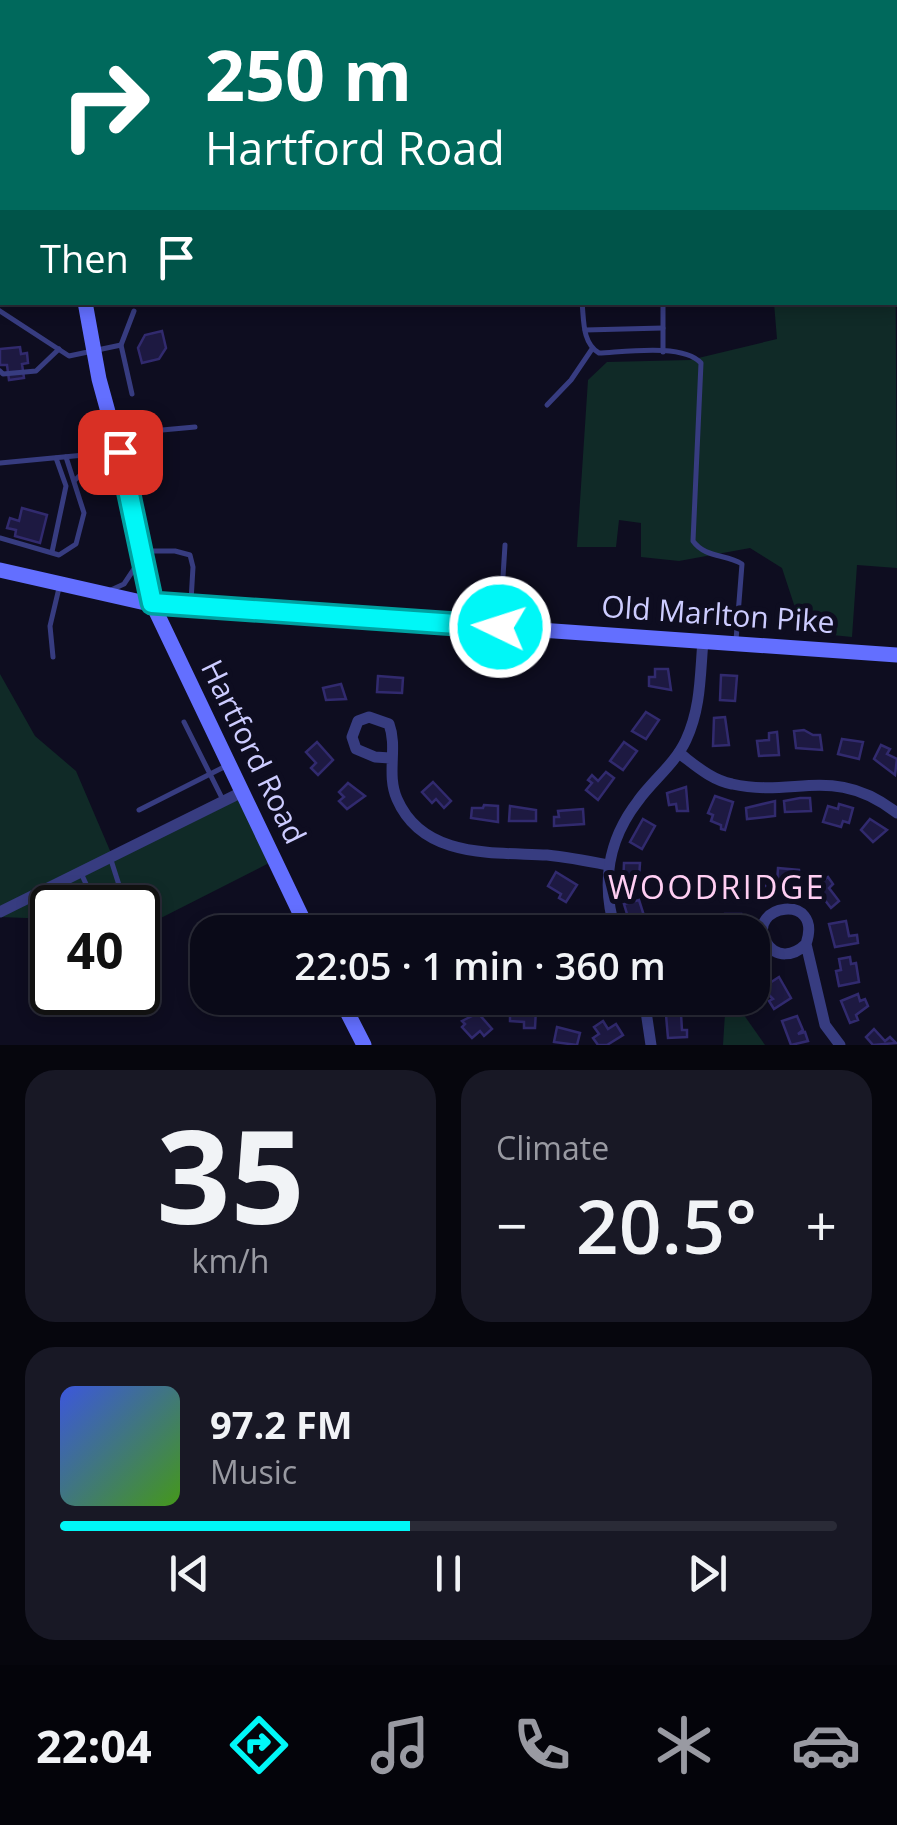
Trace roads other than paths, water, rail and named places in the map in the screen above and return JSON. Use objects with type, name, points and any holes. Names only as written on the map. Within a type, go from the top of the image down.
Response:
[{"type":"street","name":"Hartford Road","points":[[86,305],[152,603],[301,915]]},
{"type":"street","name":"Old Marlton Pike","points":[[0,570],[152,603],[897,654]]},
{"type":"street","points":[[612,915],[608,865],[636,802],[679,753],[698,707],[703,641]]},
{"type":"street","points":[[679,753],[707,774],[732,784],[840,786],[876,799],[897,813]]},
{"type":"street","points":[[390,758],[390,778],[402,810],[418,829],[439,843],[608,865]]},
{"type":"street","points":[[0,912],[242,792]]},
{"type":"street","points":[[806,944],[787,955],[776,952],[763,935],[770,914],[791,908],[808,922],[806,944],[825,1025],[840,1045]]},
{"type":"street","points":[[349,1015],[364,1045]]},
{"type":"street","points":[[647,1015],[651,1045]]},
{"type":"lane","points":[[582,305],[585,330],[592,349],[598,353],[678,351],[696,357],[701,363],[693,541],[710,554],[742,564],[736,643]]},
{"type":"lane","points":[[662,352],[663,305]]},
{"type":"lane","points":[[132,394],[121,344],[134,311]]},
{"type":"lane","points":[[0,312],[70,356],[121,344]]},
{"type":"lane","points":[[585,330],[663,328]]},
{"type":"lane","points":[[0,371],[36,371],[59,349]]},
{"type":"lane","points":[[547,405],[571,380],[592,349]]},
{"type":"lane","points":[[114,434],[195,428]]},
{"type":"lane","points":[[0,463],[66,456],[121,457]]},
{"type":"lane","points":[[0,538],[51,553],[66,553],[76,544],[84,514],[66,456]]},
{"type":"lane","points":[[75,480],[89,467],[121,457]]},
{"type":"lane","points":[[51,553],[66,486],[56,458]]},
{"type":"lane","points":[[66,486],[78,490]]},
{"type":"lane","points":[[500,627],[505,545]]},
{"type":"lane","points":[[102,595],[124,584],[141,554],[162,550],[190,554],[191,606]]},
{"type":"lane","points":[[54,656],[50,626],[60,585]]},
{"type":"lane","points":[[184,722],[223,801]]},
{"type":"lane","points":[[139,810],[230,764]]},
{"type":"lane","points":[[80,870],[92,897],[99,901],[118,894],[120,885],[110,856]]},
{"type":"district","name":"WOODRIDGE","points":[[717,888]]}]
